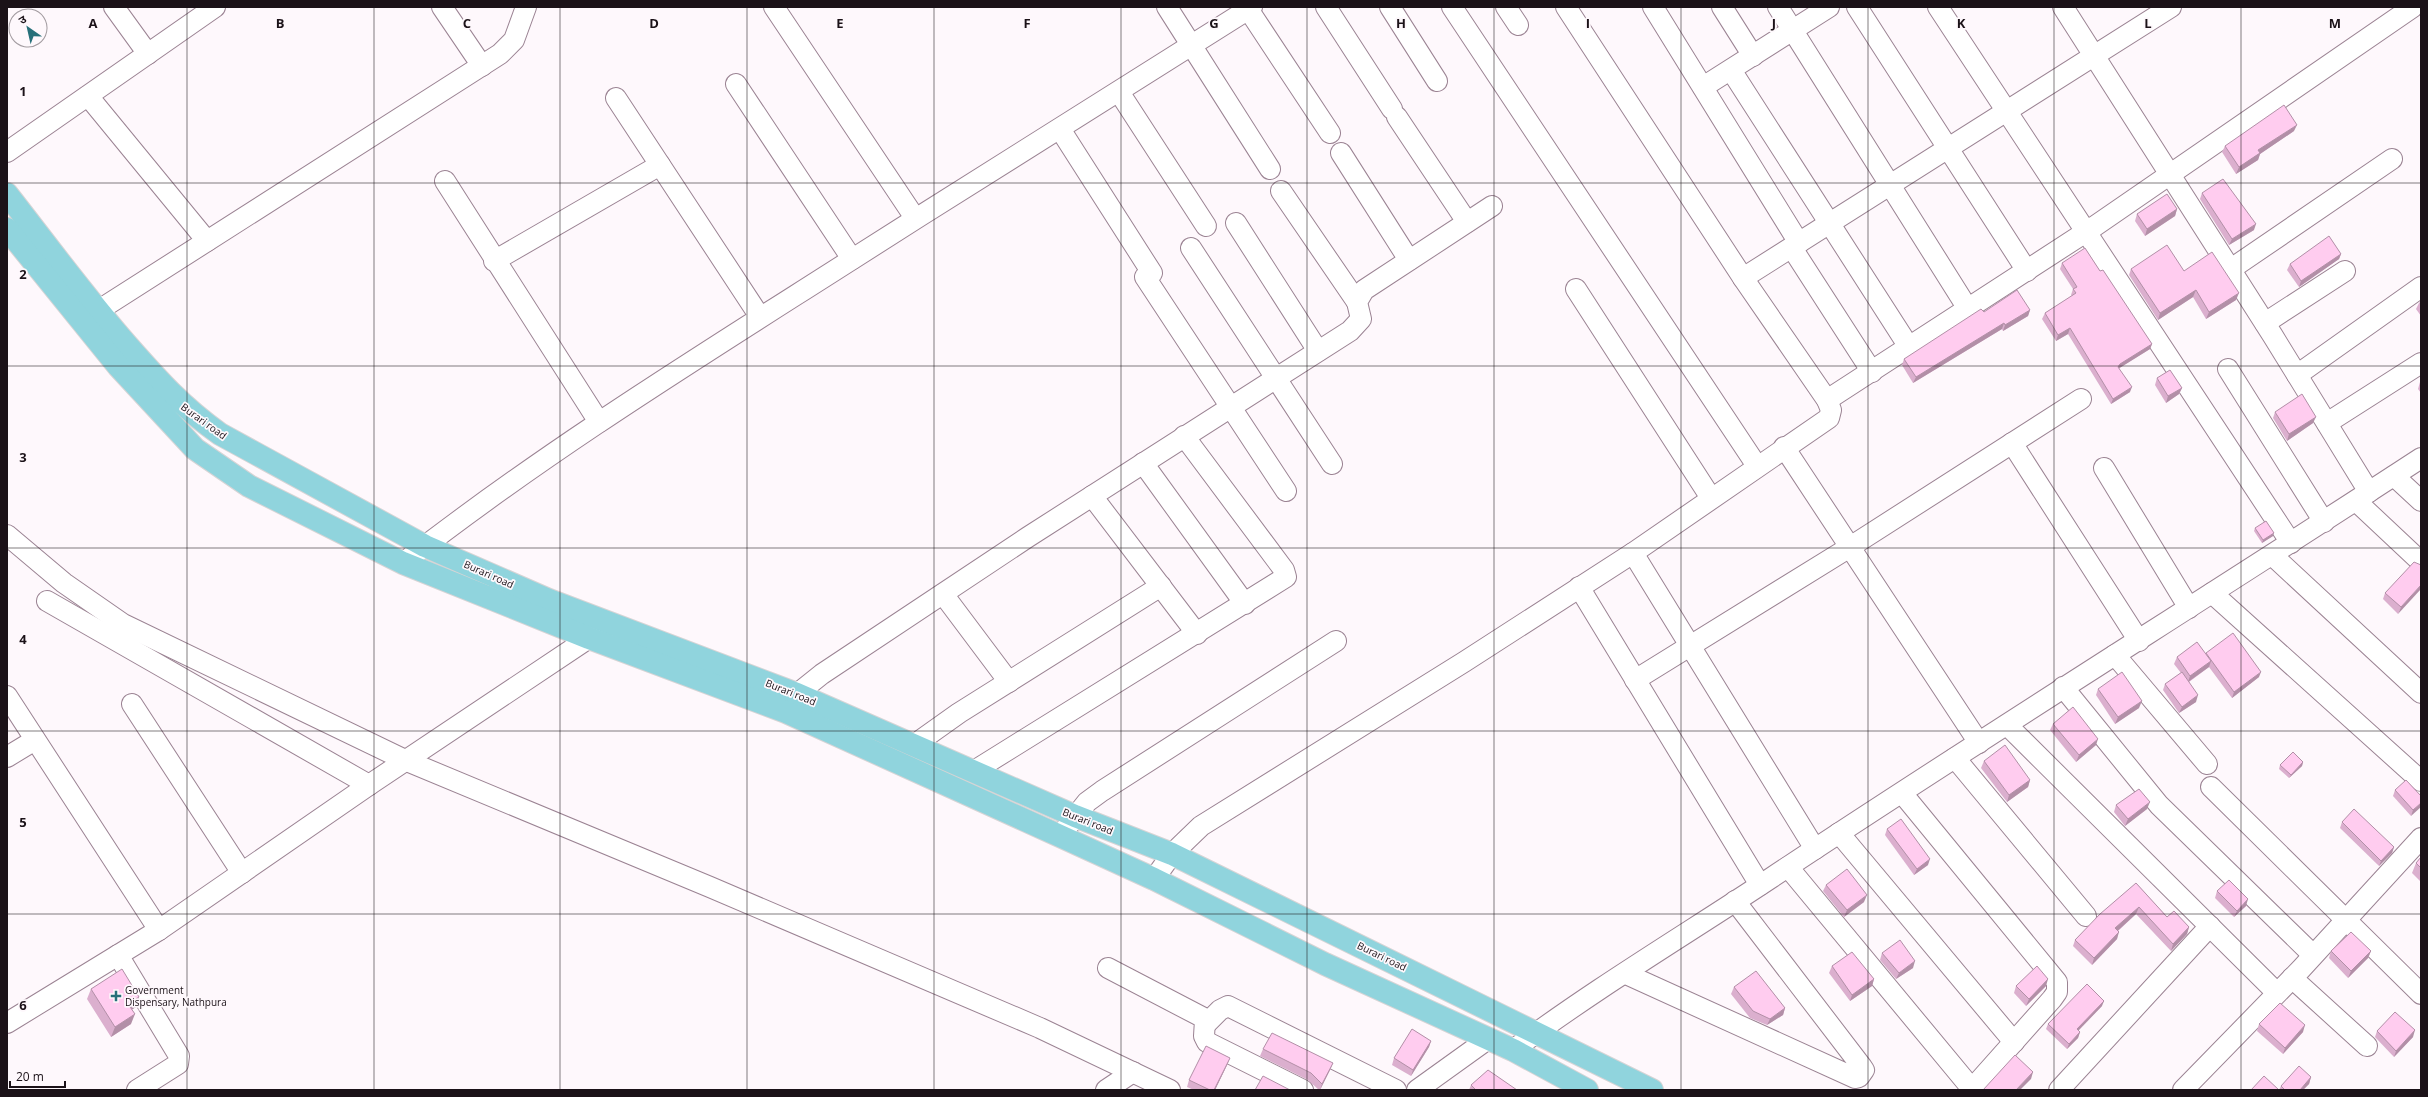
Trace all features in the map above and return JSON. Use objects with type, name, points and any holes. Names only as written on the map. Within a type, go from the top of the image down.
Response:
[{"type":"main road","name":"Burari road","points":[[7,194],[89,316],[118,366],[196,449],[223,470],[248,486],[403,563],[589,638],[786,712],[1154,879],[1325,964],[1513,1050],[1587,1090]]},
{"type":"main road","name":"Burari road","points":[[7,229],[89,316],[198,419],[220,434],[425,546],[548,600],[797,694],[1075,816],[1172,854],[1537,1032],[1652,1090]]},
{"type":"street","points":[[114,7],[148,54]]},
{"type":"street","points":[[7,152],[215,7]]},
{"type":"street","points":[[442,7],[482,66]]},
{"type":"street","points":[[89,316],[482,66],[514,40],[526,7]]},
{"type":"street","points":[[774,7],[915,218]]},
{"type":"street","points":[[1167,7],[1270,169]]},
{"type":"street","points":[[1326,7],[1394,113],[1467,222]]},
{"type":"street","points":[[1390,7],[1437,81]]},
{"type":"street","points":[[1452,7],[1757,466]]},
{"type":"street","points":[[1506,7],[1518,25]]},
{"type":"street","points":[[1154,879],[1172,854],[1201,826],[1457,666],[1633,553],[1784,447],[1829,418],[1831,410],[1827,400],[1743,278],[1566,7]]},
{"type":"street","points":[[1653,7],[1703,87],[1795,245],[1872,372]]},
{"type":"street","points":[[1722,7],[1753,56]]},
{"type":"street","points":[[1778,7],[1968,309]]},
{"type":"street","points":[[1703,87],[1829,7]]},
{"type":"street","points":[[1857,7],[2027,271]]},
{"type":"street","points":[[1938,7],[2087,231],[2291,543]]},
{"type":"street","points":[[1743,278],[2171,7]]},
{"type":"street","points":[[1827,400],[2087,231],[2413,7]]},
{"type":"street","points":[[403,563],[599,422],[915,218],[1119,92],[1250,8],[1330,133]]},
{"type":"street","points":[[2071,10],[2094,57],[2265,323],[2327,423],[2363,496],[2421,562]]},
{"type":"street","points":[[1731,70],[1909,347]]},
{"type":"street","points":[[736,84],[852,259]]},
{"type":"street","points":[[1119,92],[1206,226]]},
{"type":"street","points":[[88,96],[207,241]]},
{"type":"street","points":[[616,98],[760,317]]},
{"type":"street","points":[[1060,128],[1152,273],[1145,277],[1229,407],[1286,491]]},
{"type":"street","points":[[1341,153],[1408,260]]},
{"type":"street","points":[[2231,270],[2392,159]]},
{"type":"street","points":[[494,261],[660,165]]},
{"type":"street","points":[[445,181],[494,261],[599,422]]},
{"type":"street","points":[[786,712],[797,694],[822,674],[1092,496],[1357,325],[1361,319],[1357,302],[1280,190]]},
{"type":"street","points":[[1357,302],[1364,290],[1492,206]]},
{"type":"street","points":[[1236,223],[1318,351]]},
{"type":"street","points":[[1191,248],[1332,464]]},
{"type":"street","points":[[2265,323],[2345,271]]},
{"type":"street","points":[[2297,375],[2421,287]]},
{"type":"street","points":[[1576,289],[1711,498]]},
{"type":"street","points":[[2327,423],[2421,363]]},
{"type":"street","points":[[2228,369],[2324,522]]},
{"type":"street","points":[[1635,680],[1850,547],[2081,399]]},
{"type":"street","points":[[974,771],[1280,583],[1286,577],[1284,570],[1184,436]]},
{"type":"street","points":[[2012,443],[2139,641]]},
{"type":"street","points":[[1784,447],[1979,743]]},
{"type":"street","points":[[1513,1050],[1537,1032],[1815,848],[2007,725],[2063,687],[2139,641],[2324,522],[2421,458]]},
{"type":"street","points":[[1143,463],[1245,604]]},
{"type":"street","points":[[2104,468],[2189,608]]},
{"type":"street","points":[[2394,476],[2421,501]]},
{"type":"street","points":[[1092,496],[1197,634]]},
{"type":"street","points":[[7,535],[64,584],[123,624],[401,764],[703,884],[1018,1018],[1170,1090]]},
{"type":"street","points":[[1633,553],[1815,848]]},
{"type":"street","points":[[2272,555],[2421,693]]},
{"type":"street","points":[[914,745],[1009,682],[1161,586]]},
{"type":"street","points":[[1579,587],[1760,885]]},
{"type":"street","points":[[2212,593],[2421,781]]},
{"type":"street","points":[[943,594],[1009,682]]},
{"type":"street","points":[[47,601],[373,782]]},
{"type":"street","points":[[7,1023],[159,930],[373,782],[589,638],[598,618]]},
{"type":"street","points":[[1060,836],[1087,802],[1336,641]]},
{"type":"street","points":[[2115,655],[2207,764]]},
{"type":"street","points":[[2063,687],[2159,805],[2313,955]]},
{"type":"street","points":[[7,696],[159,930]]},
{"type":"street","points":[[132,704],[242,873]]},
{"type":"street","points":[[2007,725],[2277,993]]},
{"type":"street","points":[[7,757],[35,740]]},
{"type":"street","points":[[1955,758],[2086,916]]},
{"type":"street","points":[[2211,787],[2421,994]]},
{"type":"street","points":[[1788,867],[1972,1090],[2057,992],[2057,982],[1902,793]]},
{"type":"street","points":[[1840,833],[2014,1042]]},
{"type":"street","points":[[2183,1090],[2292,978],[2421,838]]},
{"type":"street","points":[[1626,974],[1855,1078],[1859,1077],[1864,1070],[1862,1067],[1736,901]]},
{"type":"street","points":[[2059,1090],[2210,926]]},
{"type":"street","points":[[118,955],[179,1056],[178,1064],[138,1090]]},
{"type":"street","points":[[1108,968],[1199,1014],[1205,1020],[1204,1036],[1207,1042],[1303,1090]]},
{"type":"street","points":[[2292,978],[2367,1046]]},
{"type":"street","points":[[1205,1025],[1220,1010],[1228,1006],[1396,1090]]},
{"type":"street","points":[[1417,1090],[1488,1039]]},
{"type":"street","points":[[1106,1090],[1133,1072]]},
{"type":"building","points":[[2284,105],[2297,125],[2258,150],[2260,153],[2239,167],[2225,146]]},
{"type":"building","points":[[2223,179],[2256,224],[2232,239],[2202,193]]},
{"type":"building","points":[[2167,194],[2177,209],[2147,229],[2137,214]]},
{"type":"building","points":[[2329,236],[2341,254],[2301,281],[2290,264]]},
{"type":"building","points":[[2167,245],[2184,271],[2212,252],[2239,293],[2209,312],[2196,290],[2160,313],[2131,269]]},
{"type":"building","points":[[2085,248],[2100,271],[2103,270],[2152,344],[2120,364],[2118,367],[2132,387],[2113,399],[2070,328],[2058,335],[2045,313],[2076,293],[2073,289],[2077,287],[2062,263]]},
{"type":"building","points":[[2017,290],[2030,310],[2005,325],[2004,323],[1916,377],[1904,359],[1981,309],[1984,312]]},
{"type":"building","points":[[2170,370],[2182,388],[2168,396],[2157,378]]},
{"type":"building","points":[[2302,394],[2316,417],[2289,434],[2275,412]]},
{"type":"building","points":[[2266,521],[2274,533],[2263,540],[2255,528]]},
{"type":"building","points":[[2414,562],[2421,565],[2421,585],[2401,607],[2385,593]]},
{"type":"building","points":[[2233,633],[2261,672],[2234,692],[2206,653]]},
{"type":"building","points":[[2197,642],[2211,661],[2190,676],[2177,657]]},
{"type":"building","points":[[2122,672],[2142,701],[2118,717],[2098,689]]},
{"type":"building","points":[[2182,672],[2198,695],[2182,707],[2165,684]]},
{"type":"building","points":[[2073,707],[2098,739],[2079,755],[2053,724]]},
{"type":"building","points":[[2005,745],[2030,780],[2009,795],[1984,761]]},
{"type":"building","points":[[2293,752],[2303,762],[2291,775],[2280,765]]},
{"type":"building","points":[[2406,780],[2421,796],[2421,803],[2413,810],[2395,790]]},
{"type":"building","points":[[2139,789],[2150,802],[2128,819],[2116,805]]},
{"type":"building","points":[[2354,809],[2394,847],[2381,861],[2342,822]]},
{"type":"building","points":[[1901,819],[1930,859],[1917,869],[1887,829]]},
{"type":"building","points":[[2421,857],[2421,868],[2416,863]]},
{"type":"building","points":[[1847,869],[1867,895],[1847,910],[1826,885]]},
{"type":"building","points":[[2229,880],[2248,899],[2237,911],[2217,891]]},
{"type":"building","points":[[2136,883],[2167,917],[2174,911],[2189,927],[2173,944],[2139,907],[2115,928],[2119,932],[2094,958],[2075,940],[2100,914]]},
{"type":"building","points":[[2351,932],[2371,951],[2351,971],[2331,951]]},
{"type":"building","points":[[1900,940],[1915,961],[1899,973],[1882,953]]},
{"type":"building","points":[[1852,952],[1874,979],[1852,995],[1832,966]]},
{"type":"building","points":[[2037,966],[2048,979],[2029,999],[2016,986]]},
{"type":"building","points":[[122,969],[139,997],[128,1004],[135,1014],[115,1027],[91,989]]},
{"type":"building","points":[[1756,971],[1785,1008],[1770,1019],[1753,1011],[1734,987]]},
{"type":"building","points":[[2087,984],[2104,1001],[2077,1029],[2080,1032],[2069,1044],[2048,1024]]},
{"type":"building","points":[[2280,1003],[2305,1025],[2285,1048],[2259,1024]]},
{"type":"building","points":[[2395,1012],[2415,1030],[2396,1051],[2377,1031]]},
{"type":"building","points":[[1412,1029],[1431,1041],[1413,1070],[1394,1058]]},
{"type":"building","points":[[1272,1033],[1333,1063],[1322,1084],[1311,1073],[1263,1049]]},
{"type":"building","points":[[1206,1046],[1230,1058],[1214,1090],[1210,1090],[1189,1080]]},
{"type":"building","points":[[2015,1055],[2033,1072],[2016,1090],[1983,1090]]},
{"type":"building","points":[[2299,1066],[2311,1077],[2300,1090],[2285,1090],[2281,1086]]},
{"type":"building","points":[[1488,1070],[1517,1090],[1476,1090],[1471,1085]]},
{"type":"building","points":[[1263,1076],[1290,1090],[1255,1090]]},
{"type":"building","points":[[2264,1076],[2279,1090],[2251,1090]]},
{"type":"place","name":"Government Dispensary, Nathpura","points":[[116,996]]}]
